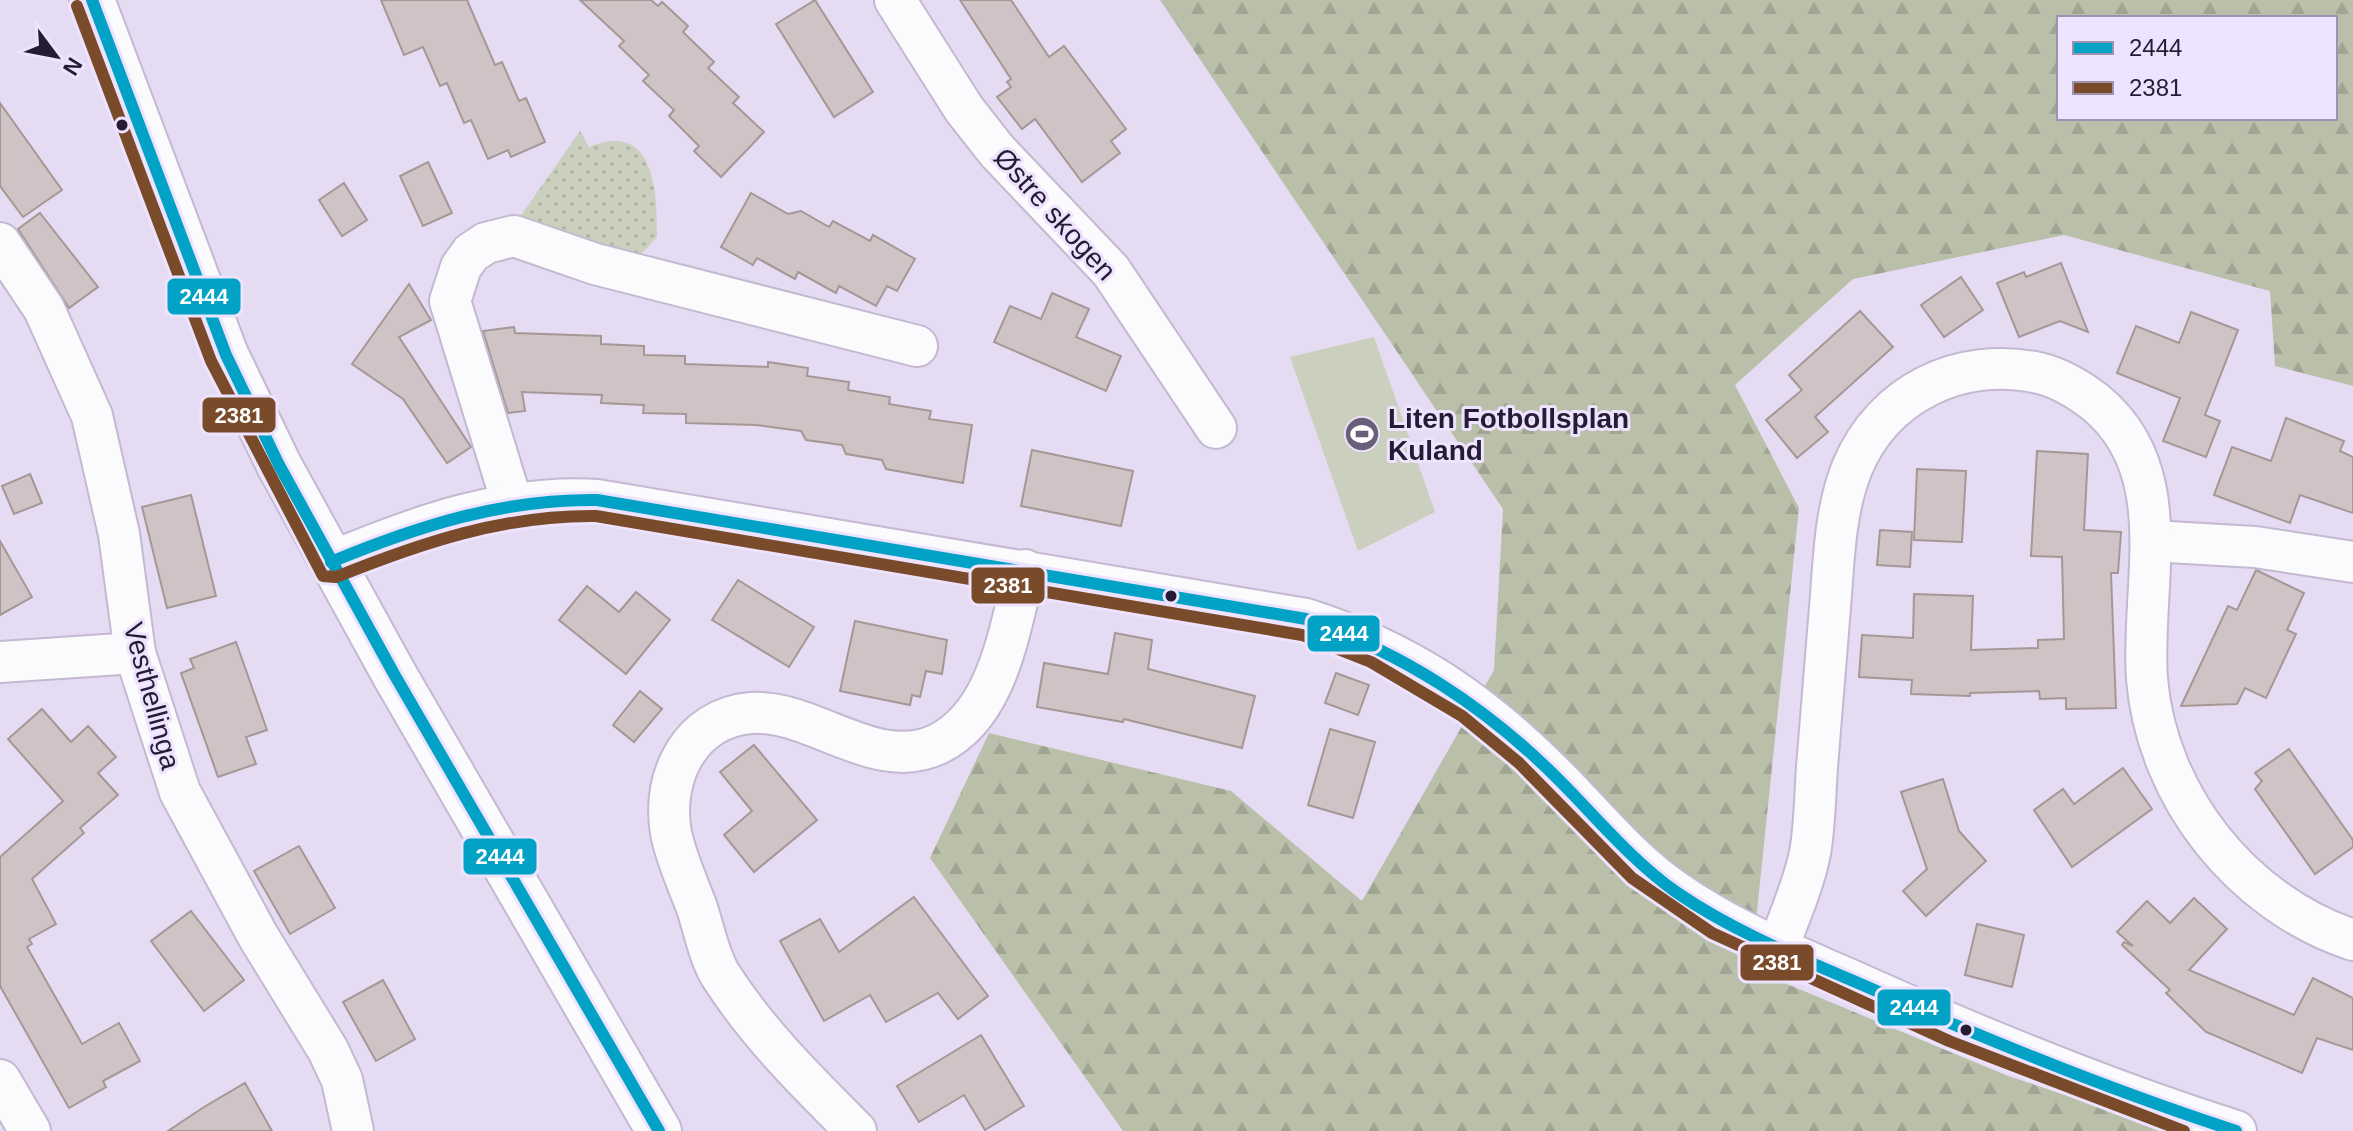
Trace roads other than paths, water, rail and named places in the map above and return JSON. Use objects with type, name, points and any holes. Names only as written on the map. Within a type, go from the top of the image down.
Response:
[{"type":"main road","points":[[92,0],[226,355],[331,562],[659,1131]]},
{"type":"street","name":"Østre skogen","points":[[895,0],[964,109],[1015,171],[1111,271],[1216,428]]},
{"type":"street","points":[[512,503],[450,301],[461,267],[471,253],[486,243],[514,236],[595,264],[917,346]]},
{"type":"street","name":"Vesthellinga","points":[[0,243],[44,309],[92,416],[119,534],[135,653],[180,792],[258,936],[328,1050],[342,1080],[353,1131]]},
{"type":"street","points":[[1778,948],[1810,853],[1841,506],[1863,443],[1900,402],[1942,377],[2007,369],[2049,376],[2068,384],[2107,412],[2132,444],[2145,474],[2151,541],[2148,683],[2154,719],[2177,784],[2219,850],[2238,872],[2297,916],[2353,940]]},
{"type":"street","points":[[331,562],[433,525],[512,503],[545,498],[597,500],[1306,619],[1375,643],[1437,677],[1483,710],[1560,781],[1613,840],[1673,890],[1719,921],[2010,1048],[2236,1131]]},
{"type":"street","points":[[2151,541],[2255,547],[2353,562]]},
{"type":"street","points":[[856,1131],[776,1051],[719,973],[672,835],[671,790],[676,769],[694,738],[706,726],[752,713],[797,720],[884,749],[913,752],[953,735],[970,719],[994,678],[1025,570]]},
{"type":"street","points":[[0,662],[135,653]]},
{"type":"street","points":[[0,1080],[30,1131]]},
{"type":"place","name":"Liten Fotbollsplan Kuland","points":[[1362,434]]}]
